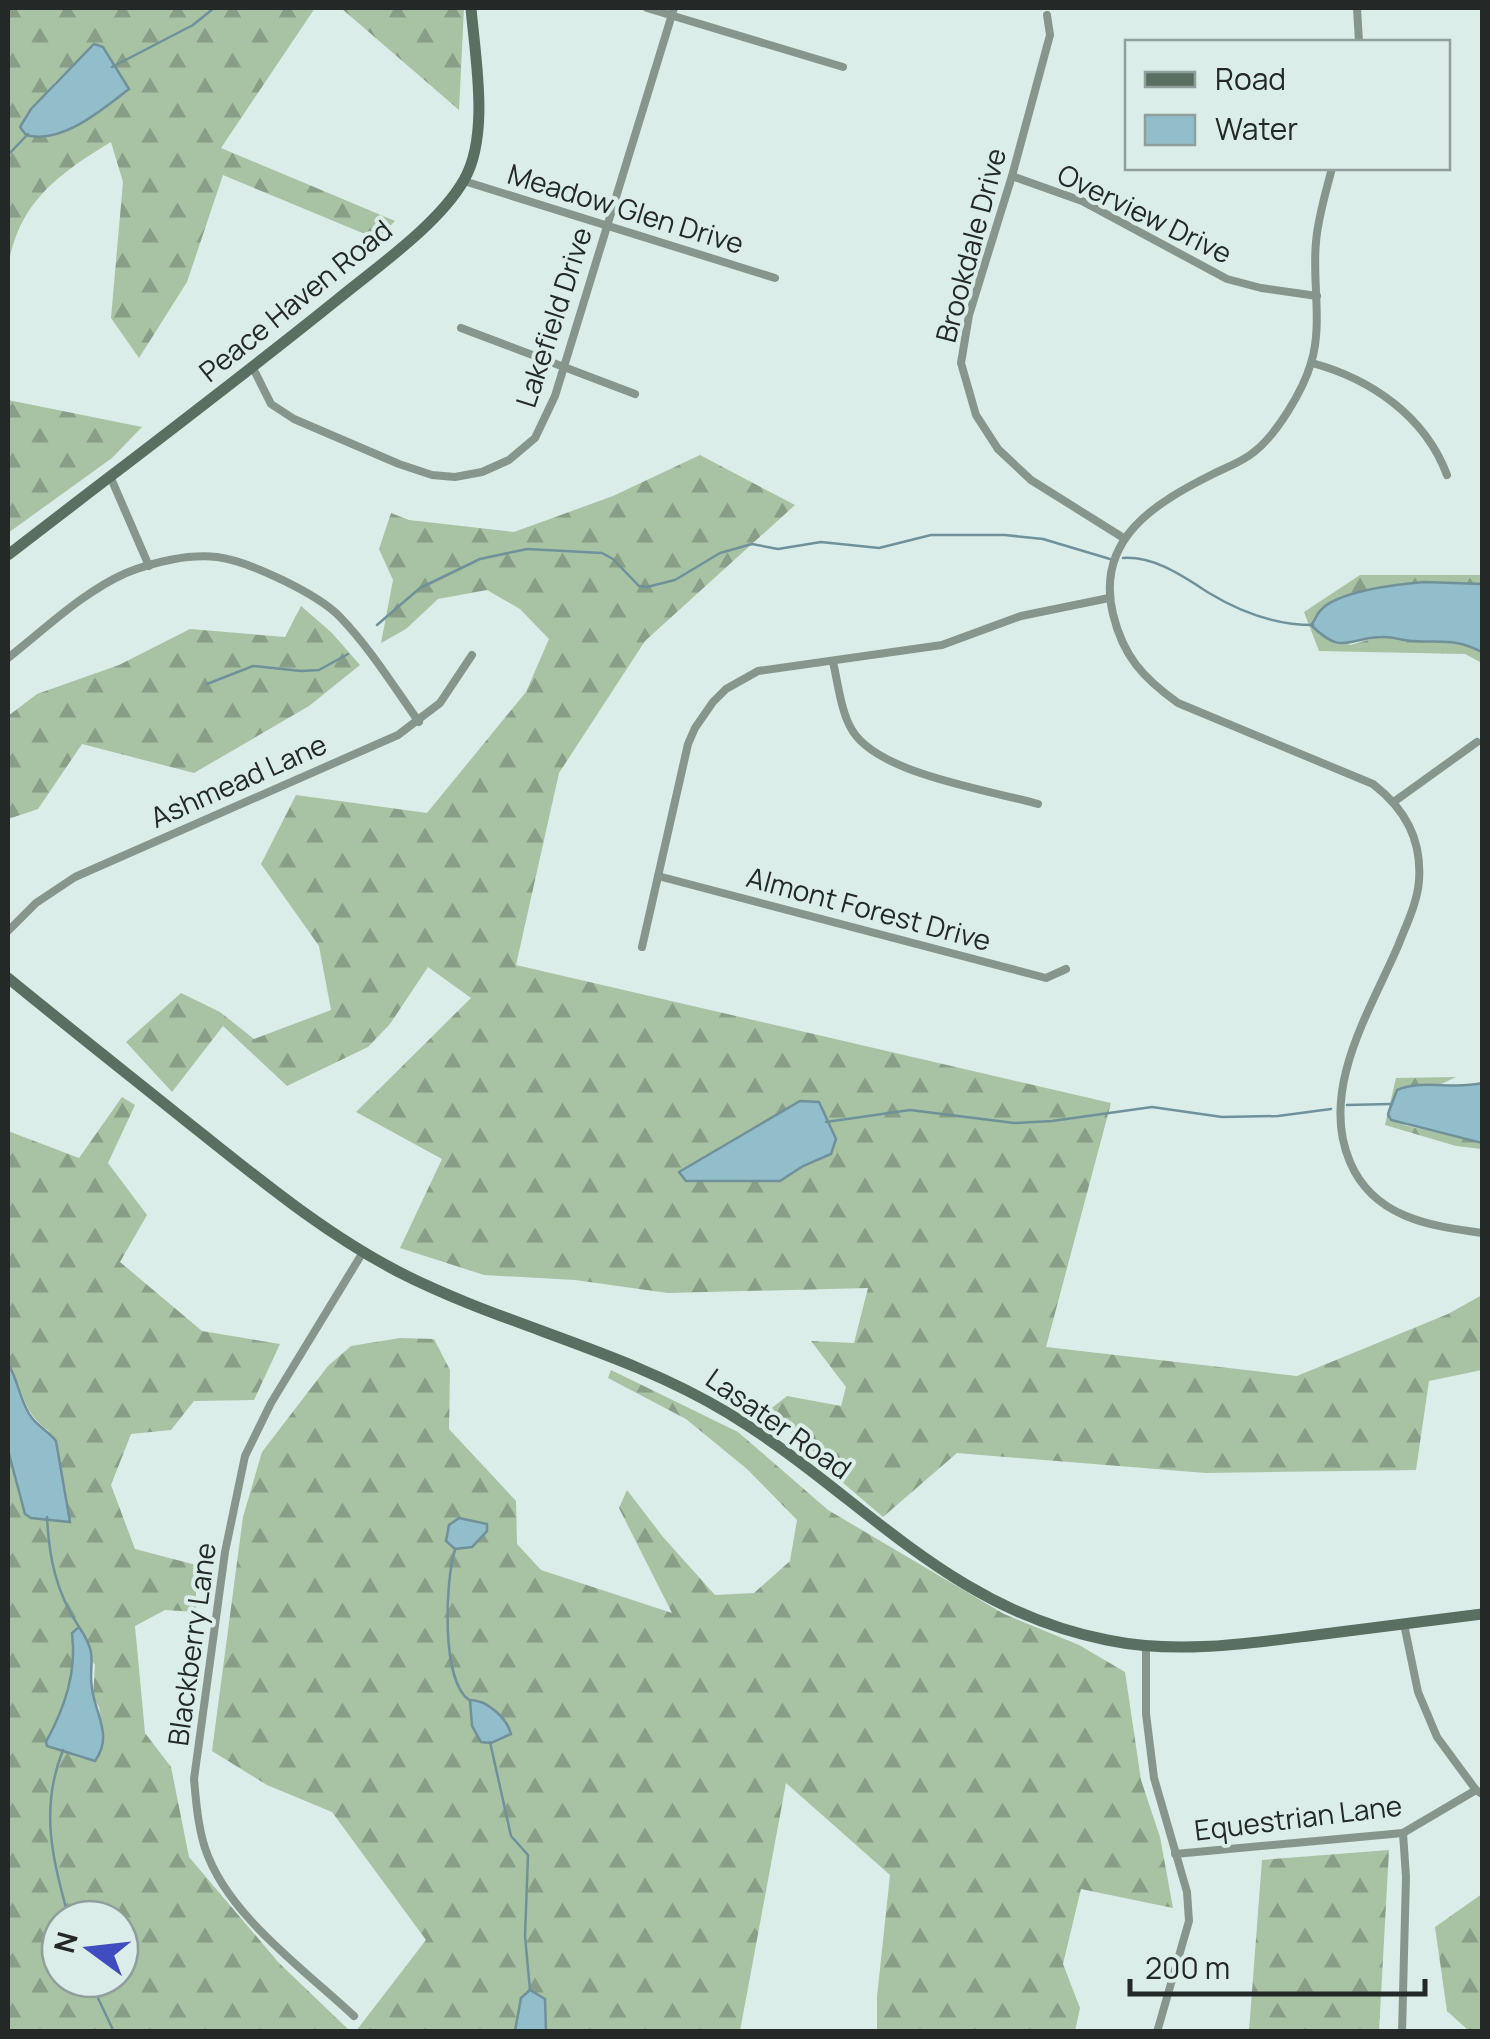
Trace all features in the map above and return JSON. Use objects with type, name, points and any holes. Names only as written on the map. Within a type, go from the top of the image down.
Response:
[{"type":"street","name":"Peace Haven Road","points":[[8,555],[253,368],[416,236],[464,181],[477,139],[478,78],[471,8]]},
{"type":"street","points":[[647,8],[672,11],[843,66]]},
{"type":"street","points":[[1357,8],[1359,40]]},
{"type":"street","name":"Lakefield Drive","points":[[253,368],[271,404],[294,419],[432,475],[455,478],[482,472],[509,460],[535,438],[546,420],[564,366],[672,11]]},
{"type":"street","name":"Brookdale Drive","points":[[1047,15],[1050,34],[962,350],[969,399],[985,431],[1014,466],[1053,496],[1122,537]]},
{"type":"street","points":[[1332,170],[1316,244],[1312,363],[1276,428],[1251,454],[1164,501],[1122,537],[1112,567],[1109,598],[1120,642],[1150,683],[1178,703],[1373,784],[1395,801],[1414,832],[1419,882],[1408,920],[1347,1070],[1339,1106],[1341,1132],[1354,1172],[1382,1204],[1429,1226],[1482,1233]]},
{"type":"street","name":"Overview Drive","points":[[1012,176],[1108,214],[1227,280],[1317,296]]},
{"type":"street","name":"Meadow Glen Drive","points":[[464,181],[775,278]]},
{"type":"street","points":[[461,328],[635,394]]},
{"type":"street","points":[[1312,363],[1366,384],[1399,408],[1431,442],[1447,475]]},
{"type":"street","points":[[110,476],[150,566]]},
{"type":"street","points":[[8,658],[99,588],[128,572],[170,560],[219,557],[310,594],[341,617],[419,722]]},
{"type":"street","points":[[642,947],[688,744],[713,702],[726,690],[758,672],[942,645],[1021,616],[1109,598]]},
{"type":"street","name":"Ashmead Lane","points":[[8,931],[36,903],[76,877],[398,736],[440,703],[472,655]]},
{"type":"street","points":[[833,662],[850,727],[867,750],[891,764],[1038,804]]},
{"type":"street","points":[[1395,801],[1477,742]]},
{"type":"street","name":"Almont Forest Drive","points":[[658,876],[1046,978],[1066,969]]},
{"type":"street","name":"Lasater Road","points":[[8,978],[274,1191],[362,1252],[436,1291],[600,1350],[696,1394],[776,1446],[943,1571],[998,1604],[1059,1628],[1146,1646],[1226,1646],[1482,1614]]},
{"type":"street","name":"Blackberry Lane","points":[[354,2016],[236,1906],[206,1849],[196,1810],[194,1779],[225,1552],[245,1456],[271,1403],[362,1252]]},
{"type":"street","points":[[1404,1624],[1418,1692],[1437,1737],[1479,1792]]},
{"type":"street","points":[[1146,1646],[1146,1714],[1154,1778],[1187,1892],[1189,1921],[1156,2032]]},
{"type":"street","name":"Equestrian Lane","points":[[1176,1854],[1403,1832],[1479,1792]]},
{"type":"street","points":[[1402,2032],[1406,1877],[1403,1832]]},
{"type":"green space","points":[[8,8],[315,8],[221,148],[395,221],[377,239],[223,175],[187,282],[139,358],[111,318],[123,182],[111,142],[43,192],[21,225],[8,267]],"holes":[[[94,44],[103,47],[114,66],[107,106],[50,136],[38,103]]]},
{"type":"green space","points":[[341,8],[464,8],[459,110]]},
{"type":"green space","points":[[8,400],[142,427],[112,458],[8,533]]},
{"type":"green space","points":[[700,455],[795,505],[645,641],[559,773],[516,965],[1111,1103],[1046,1347],[1297,1376],[1448,1314],[1482,1295],[1482,1370],[1429,1381],[1416,1470],[1206,1473],[957,1453],[883,1517],[821,1464],[808,1443],[763,1415],[787,1396],[841,1406],[846,1387],[811,1341],[854,1343],[868,1288],[668,1293],[575,1280],[484,1275],[400,1248],[442,1159],[356,1112],[471,998],[428,967],[390,1024],[368,1047],[287,1086],[223,1026],[172,1092],[126,1042],[181,993],[220,1012],[254,1039],[331,1010],[319,946],[261,864],[296,795],[427,813],[526,692],[549,639],[520,609],[487,590],[438,599],[406,629],[381,643],[393,580],[379,549],[391,513],[409,520],[514,532],[613,496]]},
{"type":"green space","points":[[1360,575],[1482,575],[1482,584],[1317,615],[1311,625],[1350,645],[1382,636],[1414,641],[1452,640],[1482,652],[1482,663],[1465,654],[1319,651],[1304,612]]},
{"type":"green space","points":[[301,606],[360,665],[309,706],[194,773],[82,744],[38,809],[8,819],[8,716],[37,694],[119,665],[190,629],[285,637]]},
{"type":"green space","points":[[1456,1077],[1435,1087],[1424,1085],[1404,1125],[1482,1143],[1482,1149],[1456,1146],[1385,1125],[1396,1078]]},
{"type":"green space","points":[[122,1097],[135,1105],[108,1163],[147,1215],[120,1262],[202,1331],[280,1344],[254,1400],[194,1401],[171,1430],[131,1434],[111,1485],[135,1549],[196,1565],[196,1612],[165,1610],[135,1626],[145,1733],[171,1767],[189,1857],[279,1963],[350,2031],[8,2031],[8,1450],[18,1480],[49,1431],[28,1408],[8,1364],[8,1131],[79,1158]],"holes":[[[72,1633],[95,1665],[93,1696],[99,1707],[104,1742],[95,1761],[47,1742],[68,1689],[73,1662]]]},
{"type":"green space","points":[[400,1338],[434,1339],[450,1370],[449,1429],[516,1501],[517,1544],[541,1570],[672,1613],[619,1508],[627,1490],[715,1595],[754,1593],[790,1561],[797,1520],[747,1469],[686,1419],[608,1378],[611,1370],[738,1432],[828,1510],[1004,1614],[1079,1645],[1125,1672],[1141,1780],[1160,1837],[1173,1908],[1081,1889],[1063,1964],[1080,2008],[1075,2031],[877,2031],[890,1875],[786,1783],[740,2031],[546,2031],[545,1999],[521,1998],[515,2031],[356,2031],[426,1940],[332,1812],[267,1785],[212,1751],[243,1517],[262,1452],[328,1366],[351,1346]]},
{"type":"green space","points":[[1389,1850],[1379,2031],[1249,2031],[1262,1860]]},
{"type":"green space","points":[[1482,1894],[1482,2031],[1469,2031],[1447,2011],[1435,1927]]},
{"type":"water","points":[[94,44],[103,47],[129,89],[67,130],[39,137],[26,135],[20,127],[31,109]]},
{"type":"water","points":[[1424,582],[1482,584],[1482,652],[1456,643],[1386,637],[1338,643],[1311,625],[1320,611],[1339,598]]},
{"type":"water","points":[[1482,1083],[1482,1143],[1391,1120],[1388,1114],[1397,1090],[1417,1085]]},
{"type":"water","points":[[800,1101],[819,1102],[836,1139],[831,1154],[780,1181],[686,1181],[679,1172]]},
{"type":"water","points":[[8,1364],[28,1412],[56,1441],[70,1522],[25,1514],[8,1450]]},
{"type":"water","points":[[459,1518],[487,1524],[487,1531],[472,1547],[455,1549],[446,1541],[449,1525]]},
{"type":"water","points":[[79,1627],[91,1654],[91,1684],[103,1736],[95,1761],[47,1746],[46,1742],[68,1689],[73,1662],[72,1633]]},
{"type":"water","points":[[470,1700],[495,1711],[511,1734],[491,1743],[481,1742],[472,1726]]},
{"type":"water","points":[[530,1990],[545,1999],[546,2031],[515,2031],[521,1998]]},
{"type":"waterway","points":[[112,67],[193,25],[214,8]]},
{"type":"waterway","points":[[8,155],[28,134]]},
{"type":"waterway","points":[[377,625],[420,588],[480,559],[527,549],[602,553],[639,586],[647,587],[675,580],[720,553],[752,544],[778,549],[821,542],[879,548],[931,535],[1005,535],[1043,539],[1110,559]]},
{"type":"waterway","points":[[1123,558],[1158,564],[1246,612],[1285,623],[1313,625]]},
{"type":"waterway","points":[[207,684],[253,666],[319,670],[348,654]]},
{"type":"waterway","points":[[1347,1105],[1391,1104]]},
{"type":"waterway","points":[[826,1122],[910,1110],[1014,1123],[1152,1107],[1222,1117],[1278,1116],[1331,1109]]},
{"type":"waterway","points":[[47,1517],[55,1574],[79,1627]]},
{"type":"waterway","points":[[455,1550],[449,1584],[450,1652],[460,1689],[469,1700]]},
{"type":"waterway","points":[[490,1742],[511,1836],[528,1855],[525,1936],[530,1990]]},
{"type":"waterway","points":[[63,1750],[50,1814],[64,1899]]},
{"type":"waterway","points":[[98,1999],[114,2032]]}]
